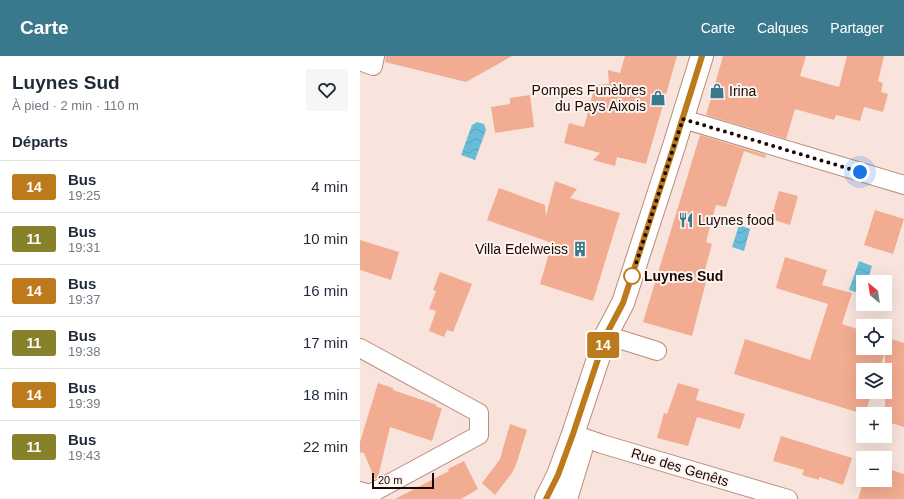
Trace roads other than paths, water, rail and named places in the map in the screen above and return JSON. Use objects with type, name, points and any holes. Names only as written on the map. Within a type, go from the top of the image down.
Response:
[{"type":"main road","points":[[566,499],[579,436],[683,119],[702,56]]},
{"type":"main road","points":[[546,499],[579,436]]},
{"type":"street","points":[[360,61],[373,66],[375,56]]},
{"type":"street","points":[[683,119],[904,185]]},
{"type":"street","points":[[612,337],[657,351]]},
{"type":"street","points":[[360,348],[479,413],[480,435],[370,494],[360,491]]},
{"type":"street","name":"Rue des Genêts","points":[[579,436],[788,499]]},
{"type":"water","points":[[477,122],[484,124],[486,130],[475,160],[461,155],[472,125]]},
{"type":"water","points":[[739,225],[750,229],[744,251],[732,247]]},
{"type":"water","points":[[859,261],[872,266],[869,275],[856,275],[856,292],[849,290]]},
{"type":"place","name":"Irina","points":[[717,91]]},
{"type":"place","name":"Pompes Funèbres du Pays Aixois","points":[[658,98]]},
{"type":"place","name":"Luynes food","points":[[686,220]]},
{"type":"place","name":"Villa Edelweiss","points":[[580,249]]},
{"type":"place","name":"Luynes Sud","points":[[632,276]]}]
